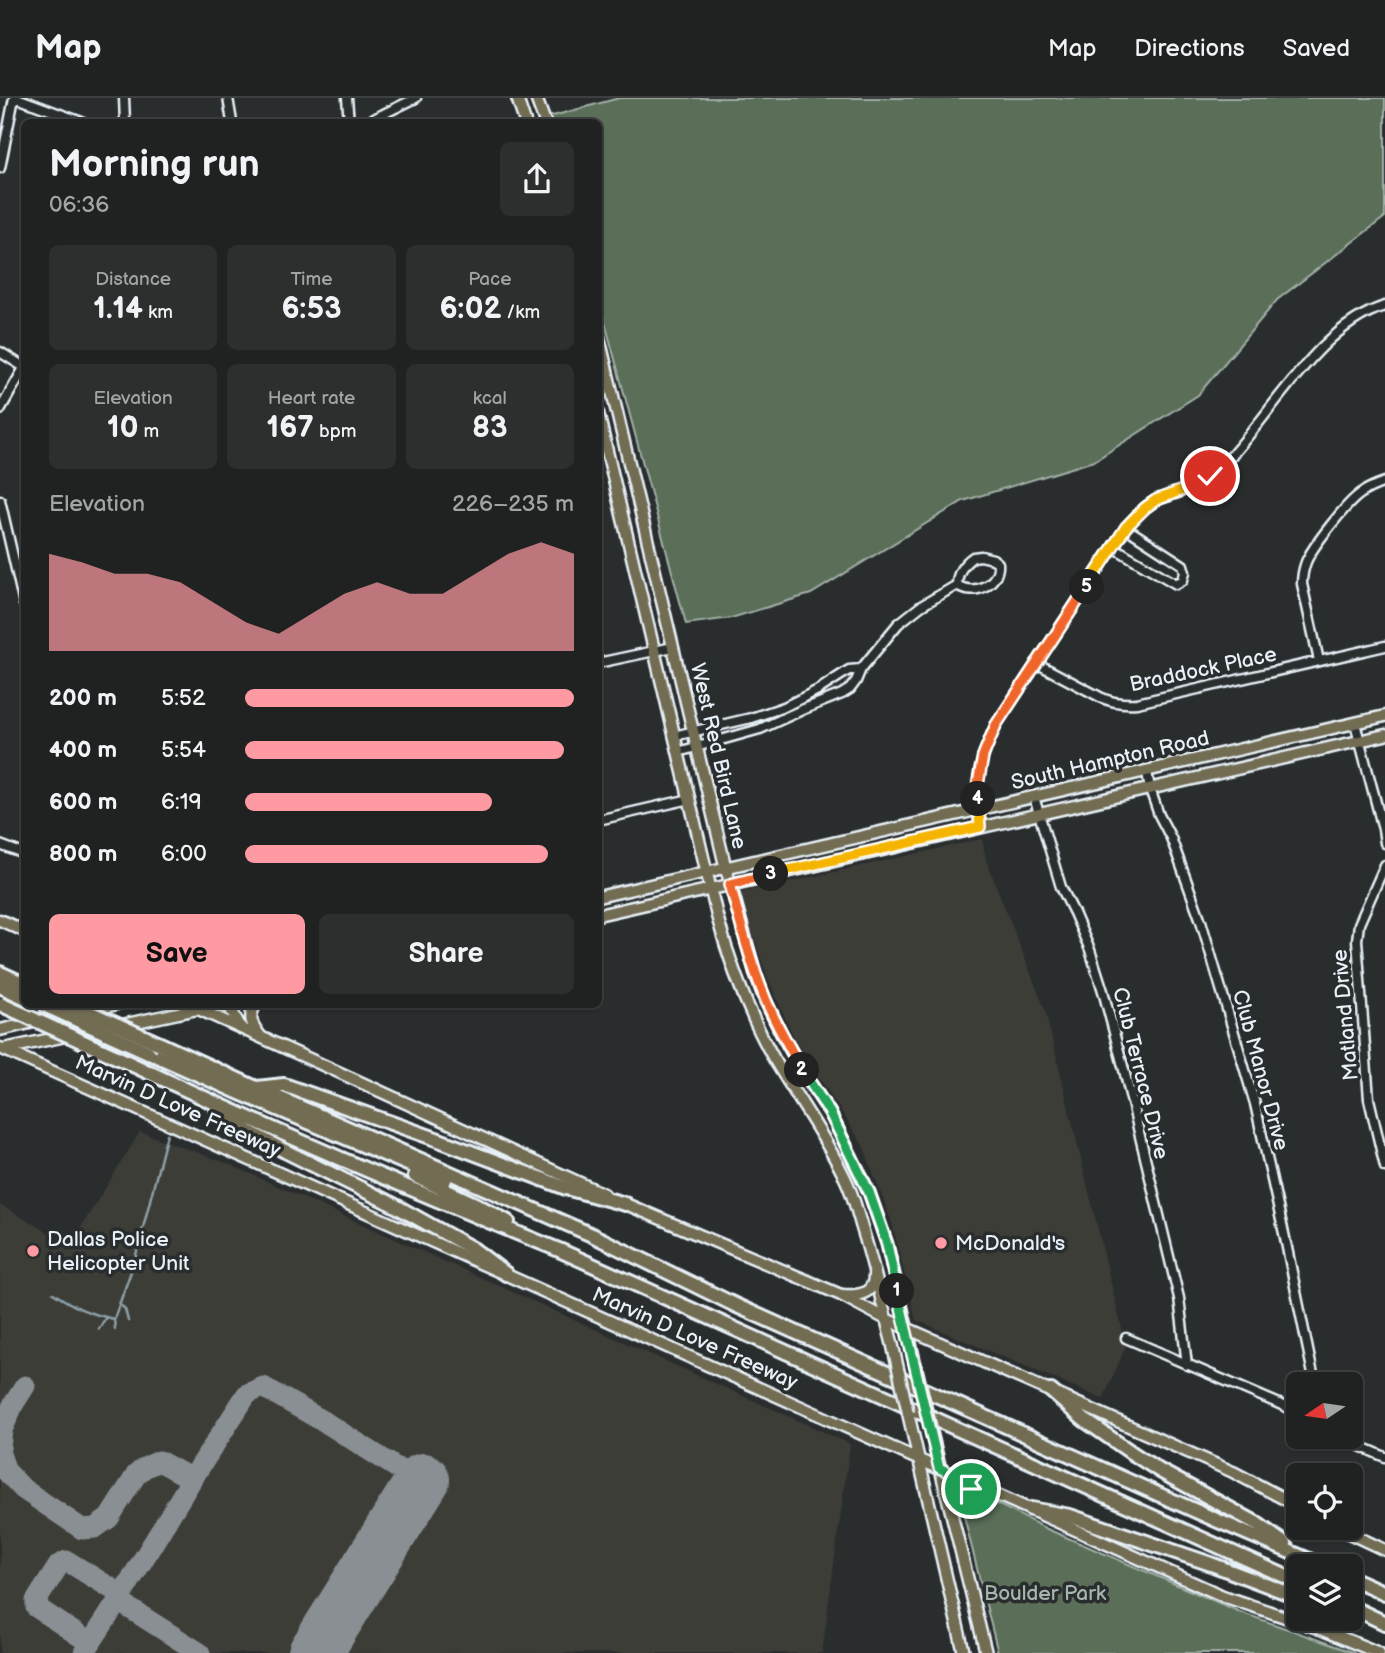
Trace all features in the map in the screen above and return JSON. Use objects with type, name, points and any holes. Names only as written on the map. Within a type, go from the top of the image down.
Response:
[{"type":"highway","points":[[0,973],[21,983]]},
{"type":"highway","points":[[0,986],[21,996]]},
{"type":"highway","name":"Marvin D Love Freeway","points":[[0,1004],[206,1100],[450,1206],[559,1250],[1286,1577]]},
{"type":"highway","points":[[51,1008],[240,1093],[569,1233],[592,1235]]},
{"type":"highway","points":[[80,1008],[592,1235],[737,1306],[1295,1554]]},
{"type":"highway","points":[[256,1088],[284,1085],[566,1188],[625,1204]]},
{"type":"highway","points":[[240,1093],[477,1205],[559,1250]]},
{"type":"highway","points":[[206,1100],[233,1123],[394,1205],[473,1249],[506,1274]]},
{"type":"highway","points":[[1051,1391],[1083,1419],[1132,1453],[1168,1476],[1256,1523],[1298,1554]]},
{"type":"highway","points":[[1031,1509],[1070,1516],[1211,1563],[1286,1592]]},
{"type":"highway","points":[[1363,1583],[1385,1593]]},
{"type":"highway","points":[[1363,1614],[1385,1623]]},
{"type":"main road","points":[[517,98],[524,119]]},
{"type":"main road","points":[[536,98],[544,119]]},
{"type":"main road","name":"West Red Bird Lane","points":[[602,350],[726,869],[756,976],[769,1008],[806,1077],[830,1113],[875,1207],[887,1244],[952,1522],[986,1653]]},
{"type":"main road","name":"West Red Bird Lane","points":[[602,430],[720,927],[746,1005],[774,1059],[838,1162],[858,1213],[874,1266],[964,1653]]},
{"type":"main road","points":[[647,620],[666,616]]},
{"type":"main road","name":"South Hampton Road","points":[[602,896],[1385,716]]},
{"type":"main road","name":"South Hampton Road","points":[[602,914],[1385,735]]},
{"type":"main road","points":[[1255,746],[1259,764]]},
{"type":"main road","points":[[0,920],[21,930]]},
{"type":"main road","points":[[0,1030],[99,1008]]},
{"type":"main road","points":[[195,1008],[625,1204],[841,1295],[886,1319],[1233,1472],[1286,1500]]},
{"type":"main road","points":[[1,1049],[206,1008]]},
{"type":"main road","points":[[231,1008],[242,1029]]},
{"type":"main road","points":[[254,1008],[252,1024],[261,1037]]},
{"type":"main road","name":"Marvin D Love Freeway","points":[[1,1049],[1223,1596],[1323,1630],[1379,1653]]},
{"type":"main road","points":[[774,1059],[791,1050]]},
{"type":"main road","points":[[858,1213],[875,1207]]},
{"type":"main road","points":[[841,1295],[855,1296],[866,1293],[875,1280],[874,1266]]},
{"type":"main road","points":[[952,1522],[954,1502],[960,1493],[983,1488]]},
{"type":"main road","points":[[1363,1540],[1385,1550]]},
{"type":"street","points":[[0,167],[15,98],[74,119]]},
{"type":"street","points":[[124,98],[125,119]]},
{"type":"street","points":[[228,98],[232,119]]},
{"type":"street","points":[[347,98],[349,119]]},
{"type":"street","points":[[373,119],[416,98]]},
{"type":"street","points":[[980,827],[977,790],[989,739],[1126,528],[1156,500],[1196,485],[1217,471],[1327,342],[1344,327],[1385,306]]},
{"type":"street","points":[[0,352],[21,366]]},
{"type":"street","points":[[0,410],[21,373]]},
{"type":"street","points":[[1319,661],[1302,584],[1306,559],[1351,501],[1368,488],[1385,482]]},
{"type":"street","points":[[0,500],[21,591]]},
{"type":"street","points":[[1113,547],[1176,584],[1183,580],[1183,565],[1126,528]]},
{"type":"street","points":[[973,557],[987,557],[998,563],[997,576],[989,585],[973,589],[960,588],[957,585],[961,570],[973,557]]},
{"type":"street","points":[[678,752],[754,731],[850,689],[860,668],[898,624],[921,606],[957,585]]},
{"type":"street","name":"Braddock Place","points":[[1036,663],[1100,697],[1126,704],[1385,646]]},
{"type":"street","points":[[602,662],[673,647]]},
{"type":"street","points":[[674,736],[751,718],[788,705],[849,670],[860,668]]},
{"type":"street","points":[[818,690],[828,700]]},
{"type":"street","points":[[788,705],[794,713]]},
{"type":"street","points":[[751,718],[754,731]]},
{"type":"street","points":[[1355,723],[1385,844]]},
{"type":"street","name":"Club Manor Drive","points":[[1147,772],[1159,815],[1171,838],[1201,921],[1255,1104],[1312,1372]]},
{"type":"street","name":"Club Terrace Drive","points":[[1034,797],[1060,887],[1090,950],[1103,991],[1179,1298],[1187,1364]]},
{"type":"street","points":[[602,819],[690,799]]},
{"type":"street","points":[[0,845],[21,853]]},
{"type":"street","name":"Matland Drive","points":[[1385,865],[1359,924],[1357,940],[1370,1099],[1385,1167]]},
{"type":"street","points":[[1126,1338],[1286,1407]]},
{"type":"street","points":[[1363,1447],[1385,1457]]},
{"type":"shaded area","points":[[982,839],[986,860],[1045,1010],[1126,1346],[1103,1399],[916,1320],[892,1223],[863,1145],[796,1042],[767,977],[740,893]]},
{"type":"shaded area","points":[[140,1132],[226,1163],[850,1444],[822,1653],[0,1653],[0,1205],[70,1245]]},
{"type":"green space","points":[[619,98],[1385,98],[1385,217],[1277,300],[1198,395],[1094,461],[963,501],[811,594],[731,618],[686,624],[602,311],[602,119],[549,117]]},
{"type":"green space","name":"Boulder Park","points":[[985,1498],[1047,1529],[1240,1612],[1286,1628],[1286,1631],[1293,1631],[1355,1653],[998,1653],[963,1512],[971,1499]]},
{"type":"waterway","points":[[115,1329],[114,1319],[134,1263],[167,1134]]},
{"type":"waterway","points":[[53,1293],[96,1315],[114,1319]]},
{"type":"waterway","points":[[119,1304],[125,1309],[128,1321]]},
{"type":"waterway","points":[[99,1329],[106,1317]]},
{"type":"taxiway","points":[[0,1448],[2,1430],[25,1386]]},
{"type":"taxiway","points":[[118,1601],[247,1394],[263,1387],[408,1475],[417,1491]]},
{"type":"taxiway","points":[[0,1454],[6,1471],[23,1489],[82,1529],[95,1528],[109,1518],[136,1475],[159,1461],[192,1479]]},
{"type":"taxiway","points":[[90,1643],[36,1607],[36,1601],[59,1565],[67,1561],[122,1595]]},
{"type":"taxiway","points":[[84,1653],[118,1601],[200,1653]]},
{"type":"runway","points":[[315,1653],[423,1480]]},
{"type":"place","name":"McDonald's","points":[[941,1243]]},
{"type":"place","name":"Dallas Police Helicopter Unit","points":[[33,1251]]},
{"type":"route","points":[[971,1489],[983,1488],[939,1468],[887,1244],[875,1207],[830,1113],[806,1077],[765,1000],[730,884],[980,827],[977,790],[983,756],[996,725],[1036,663],[1126,527],[1137,515],[1156,500],[1196,485],[1210,476]]}]
